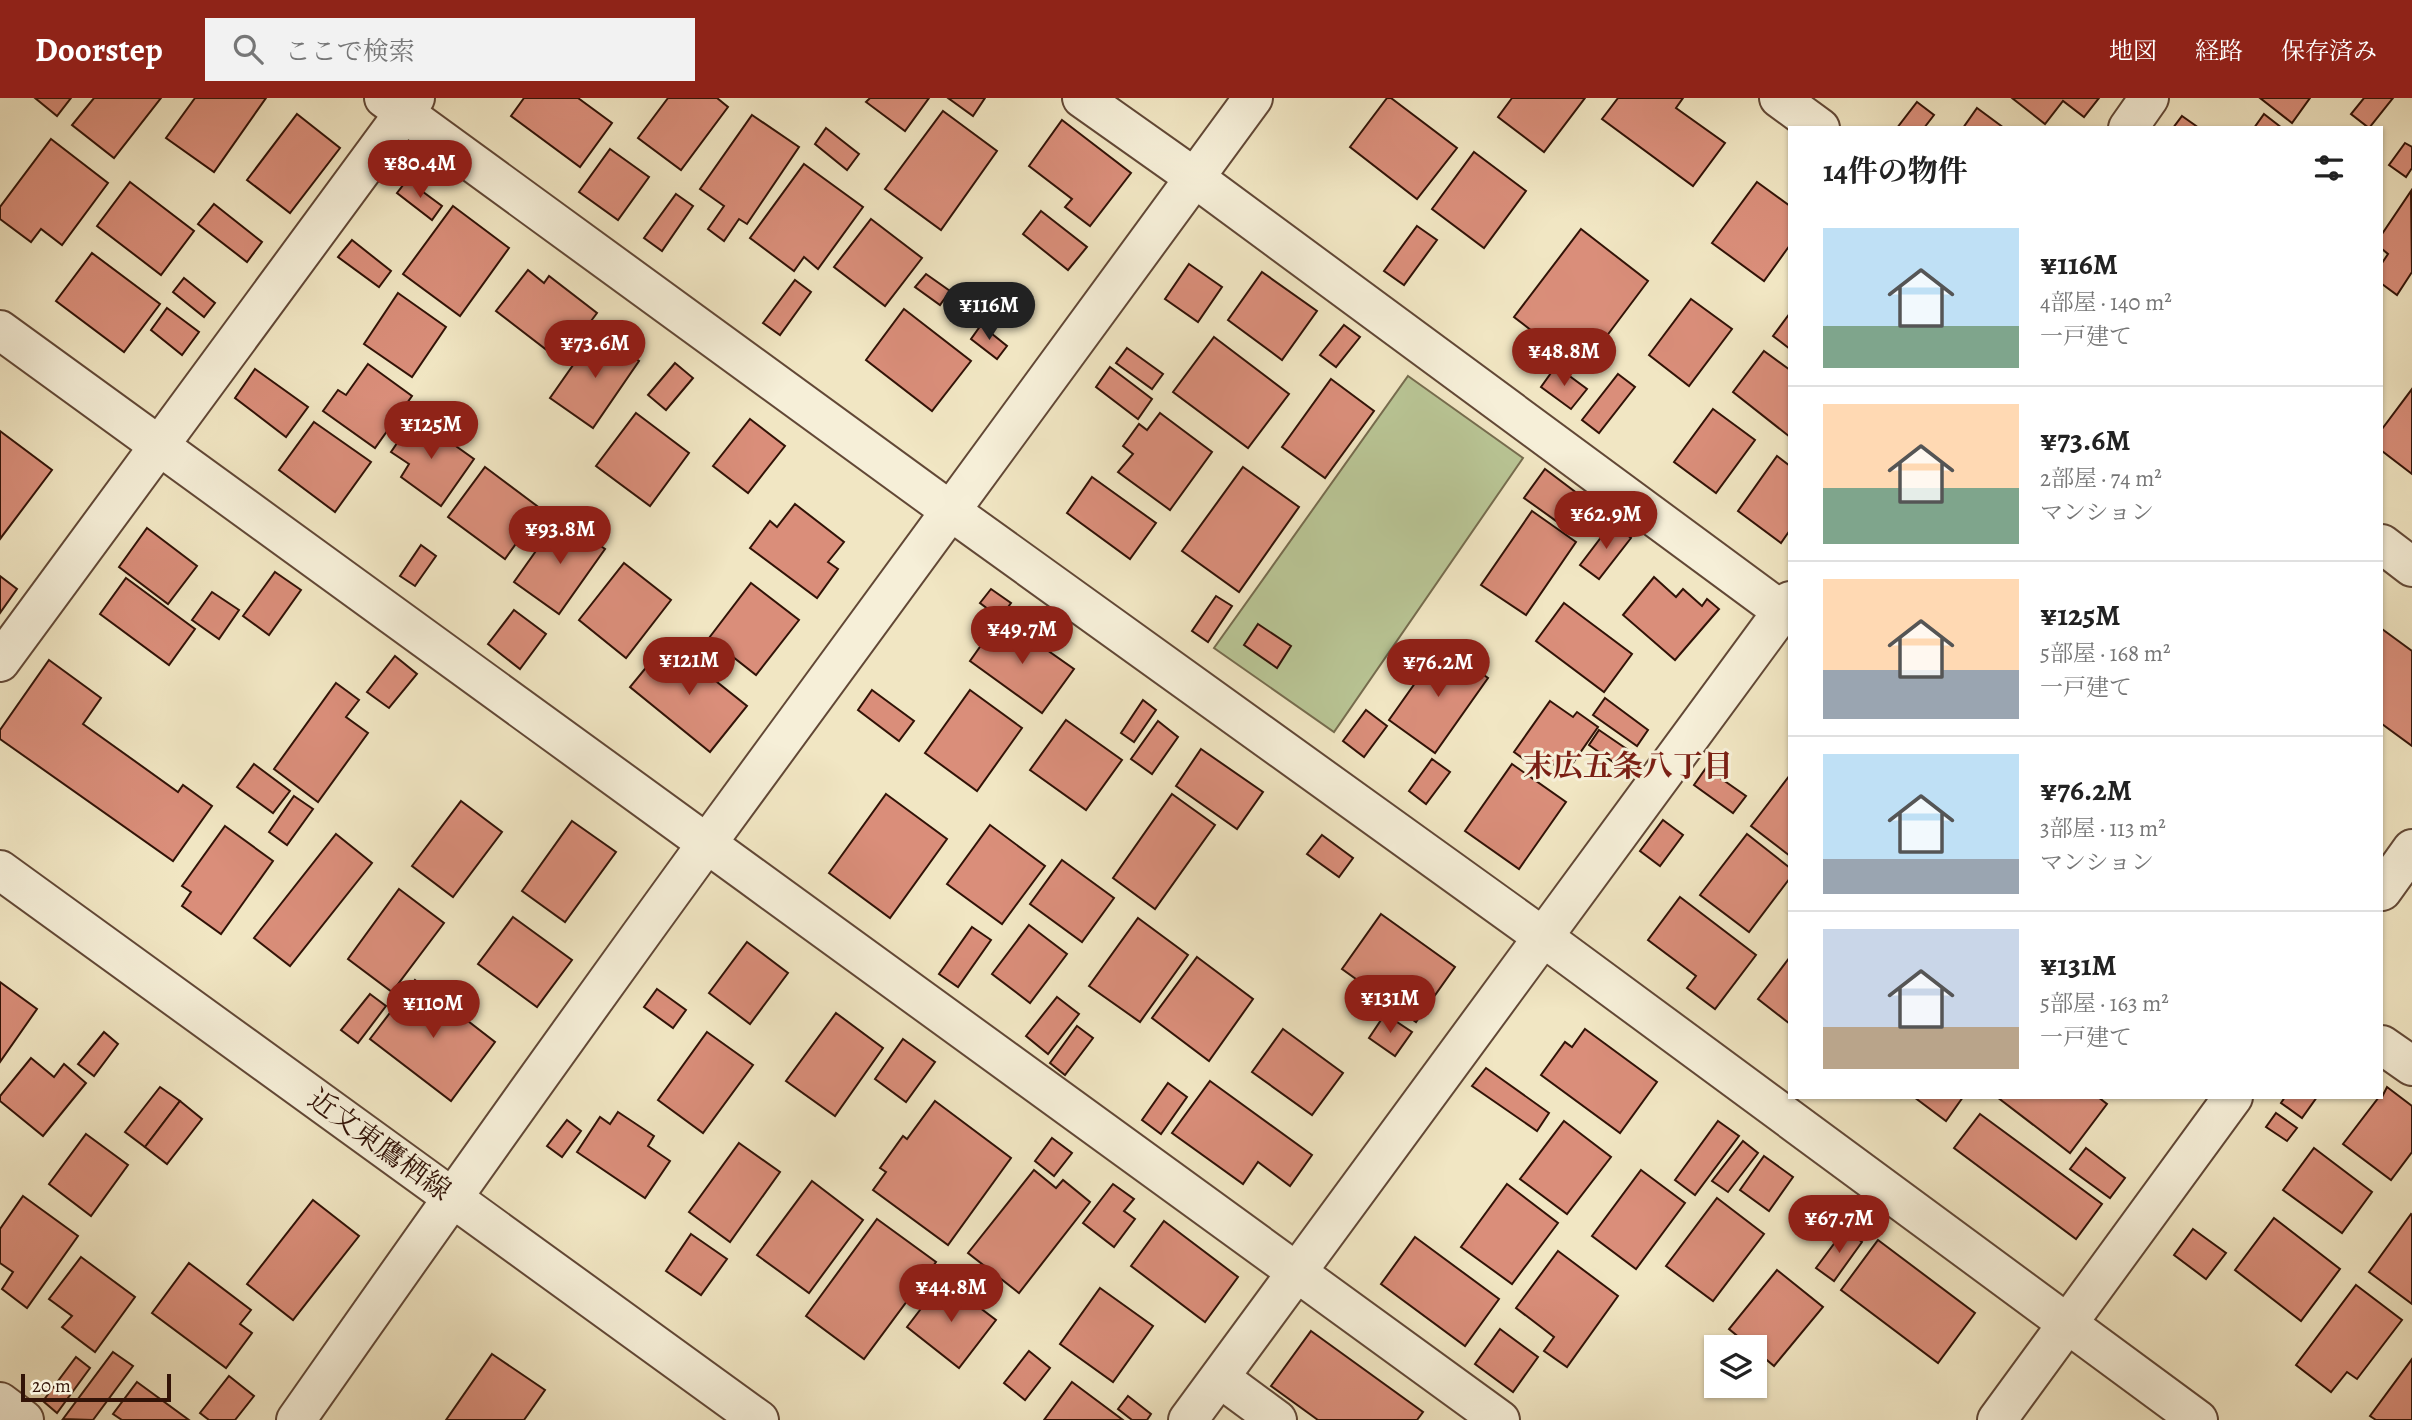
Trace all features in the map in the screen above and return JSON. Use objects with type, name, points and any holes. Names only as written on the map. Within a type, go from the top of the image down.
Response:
[{"type":"street","points":[[1082,98],[1788,610],[1188,1420]]},
{"type":"street","points":[[296,1420],[452,1196],[706,845],[1253,98]]},
{"type":"street","points":[[1779,98],[1817,126]]},
{"type":"street","points":[[2129,126],[2149,98]]},
{"type":"street","points":[[0,662],[158,446],[401,103],[952,512],[1544,937],[2198,1420]]},
{"type":"street","points":[[0,330],[1500,1420]]},
{"type":"street","points":[[2383,545],[2412,566]]},
{"type":"street","points":[[2383,890],[2412,849]]},
{"type":"street","name":"近文東鷹栖線","points":[[0,870],[760,1420]]},
{"type":"street","points":[[2383,1046],[2412,1066]]},
{"type":"street","points":[[1997,1420],[2232,1099]]},
{"type":"street","points":[[1220,1378],[1277,1420]]},
{"type":"street","points":[[0,1402],[24,1420]]},
{"type":"green space","points":[[1408,376],[1523,458],[1334,732],[1214,648]]},
{"type":"building","points":[[35,98],[71,98],[57,116]]},
{"type":"building","points":[[94,98],[161,98],[114,158],[72,125]]},
{"type":"building","points":[[195,98],[266,98],[214,172],[166,138]]},
{"type":"building","points":[[524,98],[578,98],[612,123],[580,167],[511,116]]},
{"type":"building","points":[[668,98],[717,98],[728,107],[681,170],[638,138]]},
{"type":"building","points":[[870,98],[929,98],[905,131],[866,102]]},
{"type":"building","points":[[948,98],[985,98],[973,116]]},
{"type":"building","points":[[1387,98],[1391,98],[1457,148],[1417,199],[1350,147]]},
{"type":"building","points":[[1512,98],[1585,98],[1544,152],[1498,117]]},
{"type":"building","points":[[1618,98],[1683,98],[1676,108],[1725,143],[1693,186],[1602,119]]},
{"type":"building","points":[[2012,98],[2099,98],[2084,117],[2063,101],[2045,124]]},
{"type":"building","points":[[2260,98],[2310,98],[2292,123]]},
{"type":"building","points":[[2364,98],[2393,98],[2371,126],[2366,126],[2351,114]]},
{"type":"building","points":[[1917,102],[1934,115],[1926,126],[1899,126]]},
{"type":"building","points":[[1977,108],[2001,126],[1964,126]]},
{"type":"building","points":[[943,111],[997,151],[941,230],[885,189]]},
{"type":"building","points":[[297,114],[340,148],[290,213],[247,180]]},
{"type":"building","points":[[2264,114],[2279,126],[2255,126]]},
{"type":"building","points":[[752,115],[799,147],[747,224],[739,219],[724,241],[708,229],[724,206],[700,189]]},
{"type":"building","points":[[2182,116],[2196,126],[2174,126]]},
{"type":"building","points":[[1062,120],[1131,173],[1090,226],[1065,207],[1072,199],[1029,166]]},
{"type":"building","points":[[826,128],[859,154],[847,170],[815,144]]},
{"type":"building","points":[[51,139],[108,183],[62,245],[41,229],[31,242],[0,219],[0,207]]},
{"type":"building","points":[[2405,143],[2412,147],[2412,168],[2406,177],[2389,165]]},
{"type":"building","points":[[610,149],[649,177],[618,220],[579,192]]},
{"type":"building","points":[[1474,152],[1526,191],[1484,248],[1432,209]]},
{"type":"building","points":[[804,164],[863,207],[818,269],[804,257],[794,271],[750,238]]},
{"type":"building","points":[[407,180],[442,206],[432,220],[397,193]]},
{"type":"building","points":[[130,182],[194,231],[161,275],[97,226]]},
{"type":"building","points":[[1757,182],[1788,205],[1788,248],[1764,281],[1712,243]]},
{"type":"building","points":[[2411,191],[2412,272],[2397,295],[2383,285],[2383,262],[2388,254],[2383,250],[2383,233]]},
{"type":"building","points":[[676,194],[693,206],[662,251],[644,238]]},
{"type":"building","points":[[214,204],[262,242],[247,262],[198,224]]},
{"type":"building","points":[[453,206],[509,248],[460,316],[403,274]]},
{"type":"building","points":[[1041,211],[1087,247],[1068,270],[1023,234]]},
{"type":"building","points":[[871,219],[922,258],[885,306],[834,267]]},
{"type":"building","points":[[1417,226],[1437,240],[1404,285],[1384,271]]},
{"type":"building","points":[[1581,229],[1648,281],[1606,337],[1611,341],[1595,363],[1590,358],[1581,369],[1514,317]]},
{"type":"building","points":[[352,240],[391,271],[379,287],[338,257]]},
{"type":"building","points":[[92,253],[160,304],[124,352],[56,301]]},
{"type":"building","points":[[1189,264],[1222,287],[1198,322],[1165,299]]},
{"type":"building","points":[[528,270],[544,283],[549,276],[597,313],[561,361],[496,311]]},
{"type":"building","points":[[1262,272],[1317,311],[1282,360],[1228,320]]},
{"type":"building","points":[[926,274],[950,291],[940,305],[915,287]]},
{"type":"building","points":[[184,278],[215,303],[204,317],[173,292]]},
{"type":"building","points":[[795,280],[811,292],[780,335],[763,323]]},
{"type":"building","points":[[398,293],[446,327],[412,377],[364,344]]},
{"type":"building","points":[[1691,299],[1732,329],[1689,386],[1649,355]]},
{"type":"building","points":[[167,308],[199,332],[182,355],[151,330]]},
{"type":"building","points":[[904,309],[971,361],[932,411],[866,360]]},
{"type":"building","points":[[1788,316],[1788,347],[1773,336]]},
{"type":"building","points":[[981,325],[1007,346],[997,359],[971,339]]},
{"type":"building","points":[[1344,325],[1360,337],[1336,367],[1320,355]]},
{"type":"building","points":[[597,331],[639,361],[593,428],[550,398]]},
{"type":"building","points":[[1214,337],[1289,394],[1248,448],[1173,392]]},
{"type":"building","points":[[1127,348],[1163,374],[1152,389],[1116,363]]},
{"type":"building","points":[[1764,351],[1788,369],[1788,435],[1733,392]]},
{"type":"building","points":[[675,363],[693,378],[666,410],[648,395]]},
{"type":"building","points":[[368,364],[412,396],[375,448],[323,411],[338,390],[346,395]]},
{"type":"building","points":[[1556,366],[1587,389],[1571,409],[1541,387]]},
{"type":"building","points":[[1110,367],[1152,399],[1138,419],[1096,387]]},
{"type":"building","points":[[255,369],[308,407],[286,437],[235,398]]},
{"type":"building","points":[[1618,374],[1635,387],[1599,433],[1582,420]]},
{"type":"building","points":[[1331,379],[1374,411],[1325,478],[1282,447]]},
{"type":"building","points":[[2412,389],[2412,474],[2383,452],[2383,428]]},
{"type":"building","points":[[1713,409],[1755,440],[1716,493],[1674,462]]},
{"type":"building","points":[[636,413],[689,453],[650,506],[596,466]]},
{"type":"building","points":[[1160,413],[1212,452],[1170,510],[1118,472],[1133,454],[1123,446],[1139,424],[1147,430]]},
{"type":"building","points":[[415,417],[474,459],[441,506],[401,477],[409,464],[391,452]]},
{"type":"building","points":[[750,419],[785,446],[748,493],[713,466]]},
{"type":"building","points":[[314,422],[371,462],[335,512],[279,470]]},
{"type":"building","points":[[0,431],[52,470],[0,539]]},
{"type":"building","points":[[1777,456],[1788,464],[1788,533],[1781,543],[1738,511]]},
{"type":"building","points":[[485,467],[541,509],[505,559],[448,517]]},
{"type":"building","points":[[1243,467],[1299,507],[1239,592],[1182,551]]},
{"type":"building","points":[[1545,469],[1586,500],[1566,528],[1524,498]]},
{"type":"building","points":[[1092,477],[1156,523],[1130,559],[1067,513]]},
{"type":"building","points":[[795,504],[844,542],[828,562],[838,569],[817,598],[750,548],[770,521],[777,527]]},
{"type":"building","points":[[1532,511],[1576,542],[1526,615],[1481,585]]},
{"type":"building","points":[[560,517],[605,549],[559,614],[514,582]]},
{"type":"building","points":[[1612,523],[1631,538],[1599,579],[1580,565]]},
{"type":"building","points":[[147,528],[197,566],[168,604],[119,567]]},
{"type":"building","points":[[421,545],[436,556],[415,586],[400,576]]},
{"type":"building","points":[[624,563],[671,600],[626,658],[579,620]]},
{"type":"building","points":[[275,572],[301,590],[269,635],[243,616]]},
{"type":"building","points":[[0,576],[17,589],[0,613]]},
{"type":"building","points":[[1654,577],[1676,597],[1683,589],[1702,606],[1707,599],[1719,609],[1675,660],[1623,615]]},
{"type":"building","points":[[126,578],[195,629],[169,665],[100,614]]},
{"type":"building","points":[[751,583],[799,620],[756,675],[709,638]]},
{"type":"building","points":[[991,589],[1011,603],[1000,618],[980,603]]},
{"type":"building","points":[[212,592],[239,610],[219,639],[192,620]]},
{"type":"building","points":[[1216,596],[1232,606],[1208,642],[1192,631]]},
{"type":"building","points":[[1564,603],[1632,654],[1604,692],[1536,641]]},
{"type":"building","points":[[514,610],[546,634],[520,669],[488,644]]},
{"type":"building","points":[[1010,624],[1074,669],[1042,713],[970,661],[994,627],[1003,634]]},
{"type":"building","points":[[1258,624],[1291,646],[1277,668],[1244,645]]},
{"type":"building","points":[[2383,630],[2412,651],[2412,746],[2383,725]]},
{"type":"building","points":[[667,642],[747,706],[710,752],[630,687]]},
{"type":"building","points":[[1442,645],[1488,678],[1435,753],[1389,720]]},
{"type":"building","points":[[395,656],[417,674],[389,708],[367,692]]},
{"type":"building","points":[[49,660],[101,698],[83,724],[178,792],[183,785],[212,806],[173,861],[0,739],[0,730]]},
{"type":"building","points":[[336,683],[359,700],[346,717],[368,733],[318,802],[274,769]]},
{"type":"building","points":[[872,690],[914,721],[899,741],[858,710]]},
{"type":"building","points":[[970,690],[1022,728],[977,791],[925,753]]},
{"type":"building","points":[[1605,698],[1648,730],[1637,746],[1593,715]]},
{"type":"building","points":[[1143,700],[1156,710],[1134,742],[1121,733]]},
{"type":"building","points":[[1550,701],[1573,717],[1577,712],[1598,727],[1566,773],[1550,762],[1543,773],[1514,752]]},
{"type":"building","points":[[1366,710],[1387,726],[1364,757],[1343,741]]},
{"type":"building","points":[[1066,720],[1122,760],[1086,810],[1030,770]]},
{"type":"building","points":[[1158,721],[1178,737],[1152,774],[1131,759]]},
{"type":"building","points":[[1599,730],[1634,754],[1623,769],[1589,745]]},
{"type":"building","points":[[1201,749],[1263,792],[1237,829],[1176,786]]},
{"type":"building","points":[[1432,759],[1450,772],[1426,804],[1409,791]]},
{"type":"building","points":[[254,764],[290,791],[273,813],[237,787]]},
{"type":"building","points":[[1512,764],[1566,802],[1519,869],[1465,831]]},
{"type":"building","points":[[1706,768],[1746,796],[1733,813],[1694,785]]},
{"type":"building","points":[[1788,778],[1788,854],[1751,826]]},
{"type":"building","points":[[886,794],[947,839],[890,918],[829,873]]},
{"type":"building","points":[[1172,794],[1215,825],[1155,909],[1113,878]]},
{"type":"building","points":[[294,796],[313,809],[287,845],[269,832]]},
{"type":"building","points":[[461,801],[502,832],[453,897],[412,866]]},
{"type":"building","points":[[1663,820],[1683,835],[1660,866],[1640,851]]},
{"type":"building","points":[[572,821],[616,852],[565,922],[522,891]]},
{"type":"building","points":[[990,825],[1045,866],[1002,924],[947,884]]},
{"type":"building","points":[[225,826],[273,861],[221,934],[182,906],[191,892],[182,886]]},
{"type":"building","points":[[336,834],[372,863],[290,966],[254,938]]},
{"type":"building","points":[[1747,834],[1788,866],[1788,881],[1749,932],[1700,895]]},
{"type":"building","points":[[1322,835],[1353,858],[1339,877],[1307,854]]},
{"type":"building","points":[[1062,860],[1114,898],[1082,942],[1030,904]]},
{"type":"building","points":[[399,889],[444,923],[392,992],[348,959]]},
{"type":"building","points":[[1680,897],[1756,955],[1715,1009],[1687,988],[1696,976],[1648,940]]},
{"type":"building","points":[[1381,914],[1455,967],[1416,1022],[1342,969]]},
{"type":"building","points":[[513,917],[572,960],[537,1007],[478,964]]},
{"type":"building","points":[[1138,918],[1188,955],[1140,1022],[1089,986]]},
{"type":"building","points":[[1029,925],[1067,954],[1030,1003],[992,974]]},
{"type":"building","points":[[972,927],[991,940],[958,987],[939,974]]},
{"type":"building","points":[[747,942],[788,973],[750,1024],[709,993]]},
{"type":"building","points":[[1197,957],[1253,999],[1209,1061],[1152,1018]]},
{"type":"building","points":[[1788,960],[1788,1022],[1758,999]]},
{"type":"building","points":[[415,980],[495,1042],[451,1101],[370,1039]]},
{"type":"building","points":[[0,982],[37,1009],[0,1062]]},
{"type":"building","points":[[657,989],[686,1010],[673,1028],[644,1007]]},
{"type":"building","points":[[370,994],[386,1006],[358,1043],[341,1030]]},
{"type":"building","points":[[1057,997],[1079,1014],[1048,1054],[1026,1036]]},
{"type":"building","points":[[836,1013],[883,1048],[835,1116],[786,1081]]},
{"type":"building","points":[[1385,1014],[1412,1032],[1395,1056],[1369,1038]]},
{"type":"building","points":[[1077,1026],[1093,1038],[1065,1075],[1050,1063]]},
{"type":"building","points":[[1283,1029],[1343,1073],[1312,1115],[1252,1072]]},
{"type":"building","points":[[1585,1029],[1657,1082],[1620,1133],[1541,1075],[1565,1042],[1572,1047]]},
{"type":"building","points":[[104,1032],[118,1044],[94,1076],[78,1064]]},
{"type":"building","points":[[707,1032],[753,1065],[703,1133],[658,1100]]},
{"type":"building","points":[[903,1039],[935,1062],[906,1102],[875,1079]]},
{"type":"building","points":[[31,1058],[54,1077],[64,1064],[86,1083],[43,1136],[0,1101],[0,1096]]},
{"type":"building","points":[[1486,1068],[1549,1113],[1537,1131],[1472,1086]]},
{"type":"building","points":[[1210,1081],[1312,1155],[1290,1186],[1258,1162],[1243,1184],[1172,1133]]},
{"type":"building","points":[[1168,1083],[1187,1097],[1161,1134],[1142,1120]]},
{"type":"building","points":[[160,1087],[180,1101],[145,1147],[125,1132]]},
{"type":"building","points":[[2387,1087],[2412,1106],[2412,1152],[2391,1180],[2343,1144],[2377,1099],[2383,1099]]},
{"type":"building","points":[[1917,1099],[1962,1099],[1946,1121]]},
{"type":"building","points":[[2000,1099],[2101,1099],[2107,1104],[2070,1153]]},
{"type":"building","points":[[2284,1099],[2316,1099],[2302,1118],[2281,1103]]},
{"type":"building","points":[[180,1101],[202,1119],[167,1164],[145,1147]]},
{"type":"building","points":[[935,1101],[1011,1158],[948,1245],[873,1190],[886,1172],[880,1168],[903,1136],[907,1139]]},
{"type":"building","points":[[618,1112],[654,1136],[648,1146],[670,1161],[645,1198],[577,1152],[600,1117],[610,1124]]},
{"type":"building","points":[[2276,1113],[2297,1128],[2287,1141],[2266,1127]]},
{"type":"building","points":[[1980,1114],[2102,1204],[2076,1239],[1954,1148]]},
{"type":"building","points":[[567,1120],[581,1131],[562,1157],[547,1146]]},
{"type":"building","points":[[1564,1121],[1611,1157],[1567,1214],[1520,1179]]},
{"type":"building","points":[[1718,1121],[1739,1136],[1695,1195],[1675,1180]]},
{"type":"building","points":[[86,1134],[128,1165],[91,1216],[49,1184]]},
{"type":"building","points":[[1052,1138],[1072,1153],[1054,1176],[1035,1161]]},
{"type":"building","points":[[1743,1141],[1758,1153],[1728,1192],[1712,1181]]},
{"type":"building","points":[[739,1143],[780,1172],[730,1242],[689,1212]]},
{"type":"building","points":[[2086,1148],[2125,1178],[2110,1198],[2070,1169]]},
{"type":"building","points":[[2314,1148],[2372,1192],[2342,1233],[2283,1190]]},
{"type":"building","points":[[1764,1156],[1793,1177],[1769,1211],[1740,1190]]},
{"type":"building","points":[[1034,1170],[1056,1188],[1063,1180],[1090,1202],[1019,1293],[968,1253]]},
{"type":"building","points":[[1641,1170],[1685,1203],[1636,1269],[1592,1236]]},
{"type":"building","points":[[812,1181],[863,1220],[809,1293],[757,1255]]},
{"type":"building","points":[[1113,1184],[1134,1199],[1124,1211],[1135,1219],[1114,1247],[1083,1223]]},
{"type":"building","points":[[1507,1184],[1558,1223],[1512,1284],[1461,1247]]},
{"type":"building","points":[[23,1196],[78,1236],[27,1308],[2,1289],[13,1272],[0,1263],[0,1229]]},
{"type":"building","points":[[1717,1198],[1764,1234],[1713,1301],[1666,1266]]},
{"type":"building","points":[[313,1200],[359,1236],[293,1320],[247,1284]]},
{"type":"building","points":[[2412,1215],[2412,1304],[2369,1272]]},
{"type":"building","points":[[2274,1218],[2340,1269],[2301,1321],[2235,1270]]},
{"type":"building","points":[[877,1219],[936,1262],[864,1359],[806,1316]]},
{"type":"building","points":[[1164,1221],[1238,1277],[1205,1322],[1131,1266]]},
{"type":"building","points":[[1845,1229],[1862,1242],[1834,1281],[1816,1268]]},
{"type":"building","points":[[2193,1229],[2226,1253],[2206,1279],[2174,1255]]},
{"type":"building","points":[[691,1234],[727,1259],[701,1295],[666,1271]]},
{"type":"building","points":[[1415,1237],[1499,1299],[1465,1346],[1381,1284]]},
{"type":"building","points":[[1878,1240],[1975,1313],[1938,1363],[1841,1290]]},
{"type":"building","points":[[1558,1251],[1618,1296],[1567,1367],[1544,1351],[1554,1337],[1516,1308]]},
{"type":"building","points":[[81,1257],[135,1297],[95,1352],[62,1327],[72,1316],[49,1299]]},
{"type":"building","points":[[189,1263],[251,1310],[240,1324],[252,1333],[226,1368],[152,1313]]},
{"type":"building","points":[[1777,1270],[1823,1307],[1774,1366],[1767,1360],[1767,1335],[1736,1335],[1729,1329]]},
{"type":"building","points":[[943,1280],[996,1320],[959,1368],[907,1327]]},
{"type":"building","points":[[2356,1285],[2402,1320],[2357,1379],[2347,1372],[2331,1392],[2296,1365]]},
{"type":"building","points":[[1100,1288],[1153,1326],[1113,1382],[1060,1344]]},
{"type":"building","points":[[1500,1329],[1538,1357],[1513,1392],[1475,1364]]},
{"type":"building","points":[[1311,1331],[1423,1412],[1417,1420],[1318,1420],[1271,1386]]},
{"type":"building","points":[[1029,1351],[1050,1368],[1025,1400],[1004,1383]]},
{"type":"building","points":[[113,1352],[133,1366],[93,1420],[63,1419]]},
{"type":"building","points":[[492,1354],[545,1390],[524,1420],[446,1420]]},
{"type":"building","points":[[76,1357],[90,1368],[57,1413],[43,1401]]},
{"type":"building","points":[[2412,1359],[2412,1420],[2376,1420],[2370,1416]]},
{"type":"building","points":[[229,1376],[254,1396],[235,1420],[209,1420],[200,1413]]},
{"type":"building","points":[[137,1382],[189,1420],[122,1420],[113,1414]]},
{"type":"building","points":[[1072,1382],[1123,1420],[1044,1420]]},
{"type":"building","points":[[1128,1396],[1151,1414],[1147,1420],[1132,1420],[1118,1409]]},
{"type":"district","name":"末広五条八丁目","points":[[1628,766]]}]
